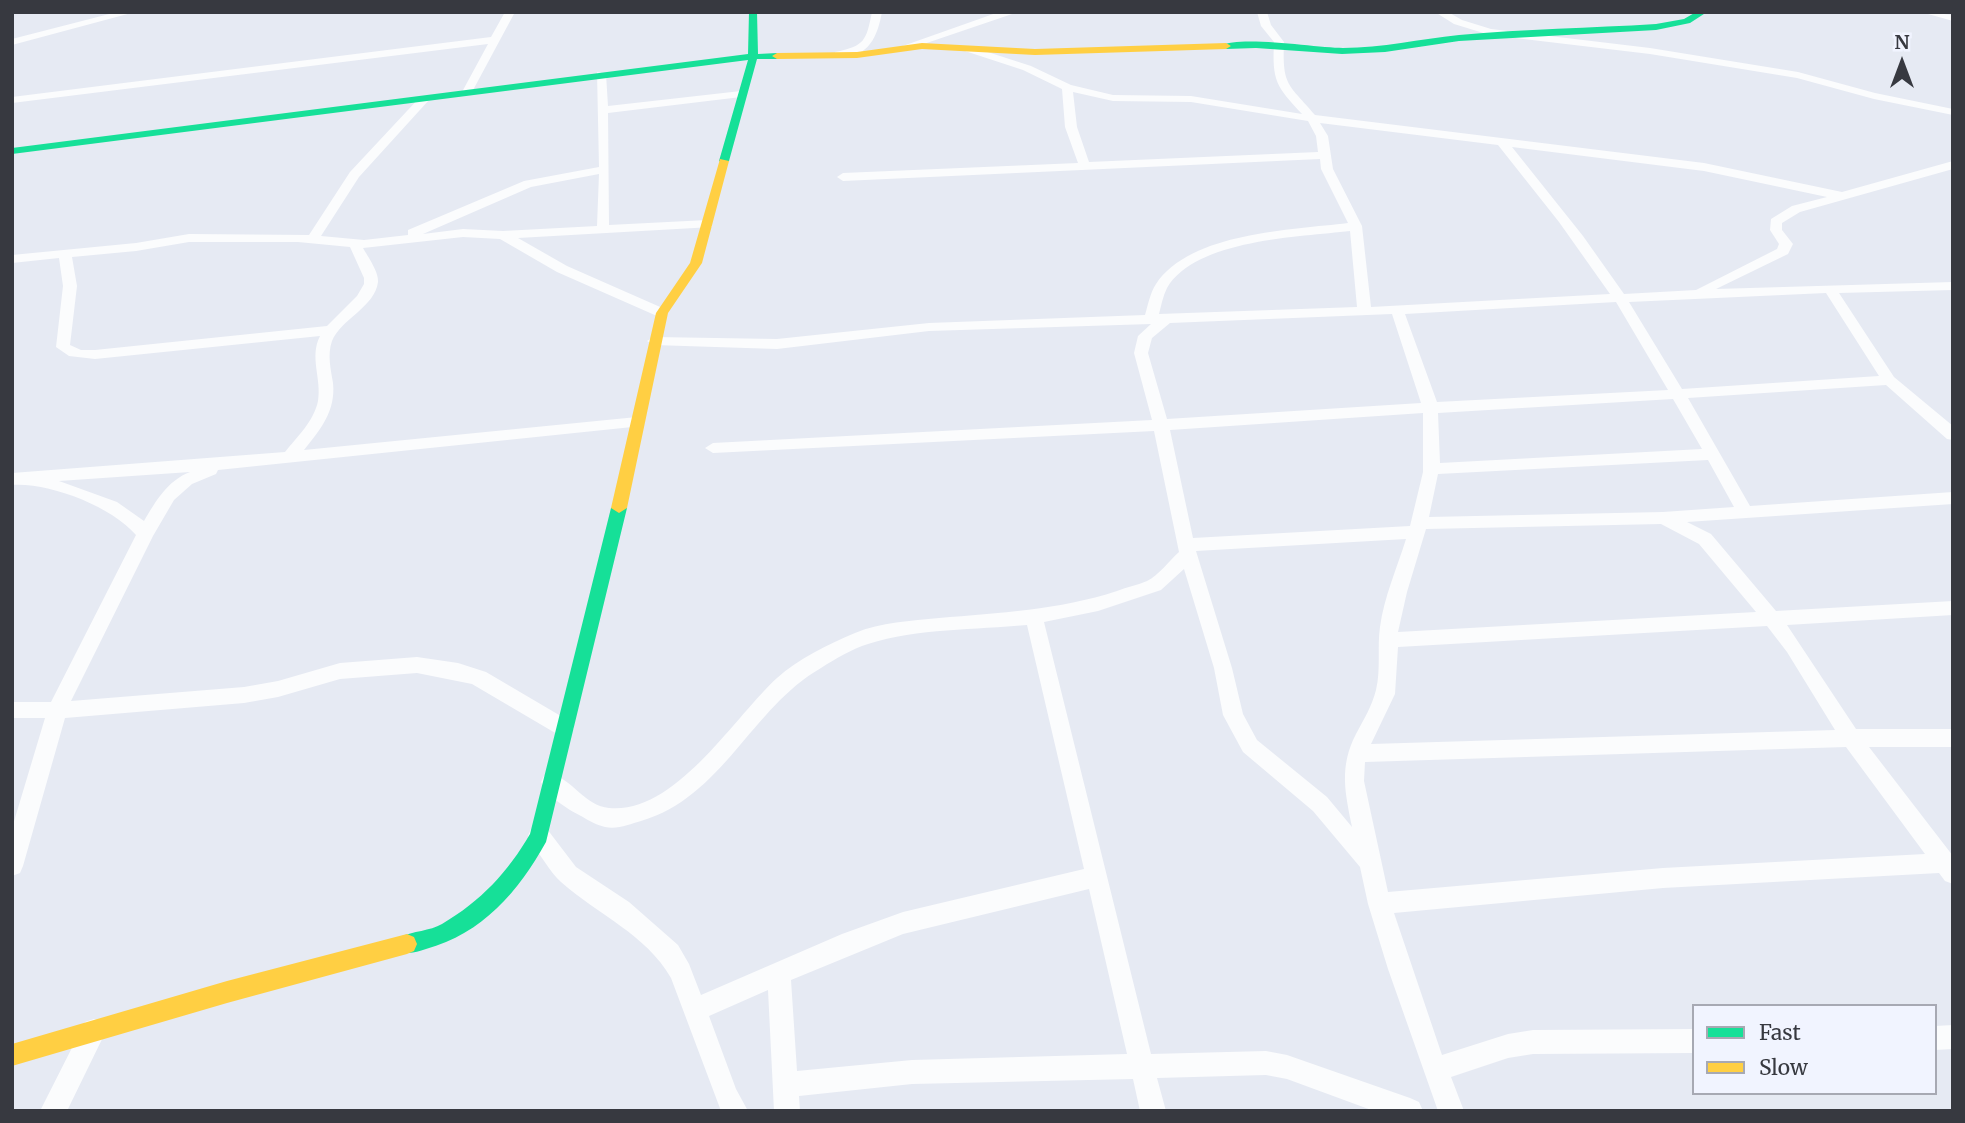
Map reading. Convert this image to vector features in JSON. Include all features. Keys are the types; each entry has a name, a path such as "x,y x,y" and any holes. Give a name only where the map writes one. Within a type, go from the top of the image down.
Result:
{"street":[{"path":"12,42 130,12"},
{"path":"467,92 510,12"},
{"path":"12,1055 445,934 497,896 519,872 539,836 624,488 662,313 696,263 753,57 753,12"},
{"path":"839,54 868,46 877,12"},
{"path":"905,47 987,18 1013,12"},
{"path":"1262,12 1266,26 1275,35 1280,46 1278,61 1282,86 1310,116 1322,136 1323,155 1330,178 1356,226 1364,311"},
{"path":"1440,12 1474,27 1798,75 1874,96 1953,112"},
{"path":"12,151 601,74 753,57 869,54 922,46 1035,52 1280,46 1342,51 1385,49 1459,37 1656,27 1687,22 1703,12"},
{"path":"1931,12 1953,18"},
{"path":"12,100 494,40"},
{"path":"969,49 1027,68 1067,87 1113,98 1191,99 1280,114 1704,166 1842,196"},
{"path":"601,74 605,169 603,228"},
{"path":"1067,87 1068,121 1072,139 1085,166"},
{"path":"603,110 741,94"},
{"path":"313,239 354,175 425,98"},
{"path":"1502,142 1562,215 1620,299 1680,396 1745,512"},
{"path":"843,177 1323,155"},
{"path":"1694,294 1783,251 1786,244 1775,226 1784,215 1796,209 1953,165"},
{"path":"393,241 528,184 605,169"},
{"path":"12,258 136,247 189,238 313,239 355,244 463,233 503,234 707,224"},
{"path":"1356,226 1242,243 1196,258 1163,284 1158,319 1145,336 1141,353 1161,426 1187,549 1239,730 1264,760 1320,804 1368,862"},
{"path":"503,234 562,269 662,313"},
{"path":"289,458 324,407 324,343 371,284 371,278 355,244"},
{"path":"65,254 70,286 63,347 69,352 80,355 332,330"},
{"path":"654,341 777,344 929,327 1398,310 1829,288 1953,286"},
{"path":"1829,288 1889,380 1953,435"},
{"path":"1398,310 1430,409 1432,469 1419,528 1391,616 1387,640 1386,692 1379,715 1357,753 1354,783 1368,862 1379,904 1451,1111"},
{"path":"713,448 907,442 1680,396 1889,380"},
{"path":"19,479 289,458 637,422"},
{"path":"1432,469 1712,454"},
{"path":"12,866 57,710 145,534 167,496 187,480 223,464"},
{"path":"19,479 60,487 118,510 131,517 145,534"},
{"path":"551,782 578,804 606,818 622,817 656,807 679,793 710,767 784,683 813,663 850,644 881,632 1034,617 1098,604 1155,586 1187,549 1419,528 1663,518 1953,498"},
{"path":"1663,518 1705,539 1735,572 1820,685 1852,738 1949,869"},
{"path":"1387,640 1953,608"},
{"path":"1034,617 1153,1111"},
{"path":"12,710 57,710 261,694 340,671 417,665 458,671 479,678 564,727"},
{"path":"1357,753 1852,738 1953,738"},
{"path":"539,836 569,874 621,910 670,953 681,972 726,1096 735,1111"},
{"path":"1379,904 1664,878 1949,869"},
{"path":"695,1010 903,923 1097,877"},
{"path":"779,973 788,1111"},
{"path":"54,1111 94,1031"},
{"path":"1436,1069 1508,1046 1533,1042 1692,1041"},
{"path":"786,1085 912,1072 1266,1063 1287,1067 1410,1111"}],"traffic: fast":[{"path":"724,161 753,57 753,12"},
{"path":"1226,46 1256,45 1342,51 1385,49 1459,38 1656,27 1687,21 1703,12"},
{"path":"12,151 746,57 777,56"},
{"path":"407,944 445,934 497,896 519,871 539,836 619,508"}],"traffic: slow":[{"path":"777,56 857,55 922,46 1035,52 1226,46"},
{"path":"619,508 662,313 696,263 724,161"},
{"path":"12,1055 227,992 407,944"}]}
